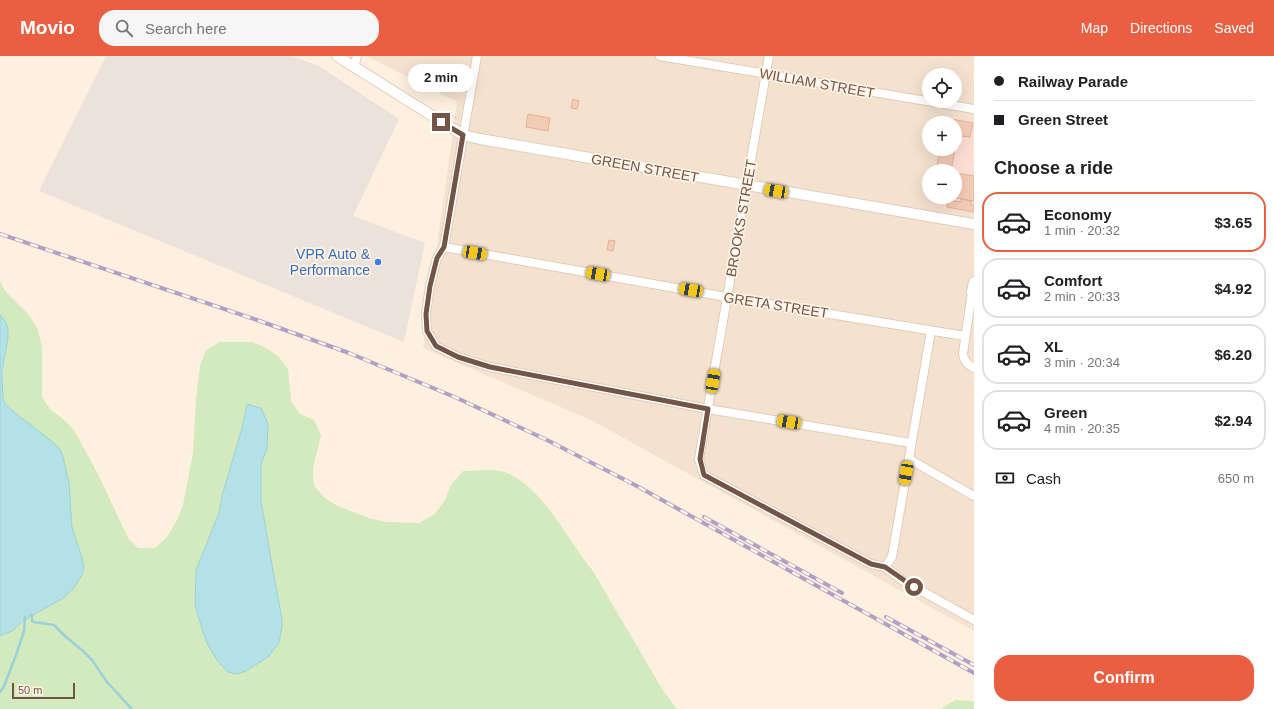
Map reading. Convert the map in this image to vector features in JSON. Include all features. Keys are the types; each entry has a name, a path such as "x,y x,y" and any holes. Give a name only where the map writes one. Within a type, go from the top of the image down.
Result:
{"street":[{"name":"GREEN STREET","path":"337,56 463,135 746,186 974,224"},
{"path":"354,67 357,56"},
{"path":"477,56 444,247 437,258 430,286 426,314 427,331 436,346 458,357 490,367 708,409 911,443"},
{"name":"WILLIAM STREET","path":"660,56 974,109"},
{"name":"BROOKS STREET","path":"768,56 700,459 704,475 871,564 885,567"},
{"name":"GRETA STREET","path":"444,247 727,297 965,336"},
{"path":"971,367 964,360 963,354 974,289"},
{"path":"931,331 892,557 885,567 902,580 974,620"},
{"path":"909,459 974,496"}],"shaded area":[{"path":"106,56 292,56 319,66 399,119 353,216 425,243 404,342 39,191"},
{"path":"367,56 974,56 974,631 591,420 423,348 457,102"},
{"path":"962,119 974,121 973,212 930,205 962,204 962,164 937,164 939,156 962,156"}],"green space":[{"path":"0,281 6,292 29,315 38,330 42,347 42,397 51,410 74,430 99,476 128,538 138,548 155,548 167,537 177,520 183,505 193,453 196,400 200,366 206,350 220,342 252,342 266,348 279,357 288,369 291,401 300,414 314,420 321,435 313,468 314,486 326,499 338,506 369,518 386,522 419,523 435,514 445,500 451,485 463,471 496,470 514,476 528,486 552,514 593,571 662,689 677,709 0,709 0,636 12,631 24,620 62,599 68,594 74,588 82,558 72,527 69,483 54,443 14,412 3,398 2,388 7,348 7,329 0,315","holes":["245,412 268,424 267,449 261,464 261,501 282,619 282,627 279,643 274,650 268,657 246,671 217,660 202,629 195,605 196,570 219,513"]},
{"path":"955,700 974,701 974,709 941,709"}],"water":[{"path":"0,315 8,328 2,373 3,399 7,406 60,449 69,483 72,527 84,567 82,575 74,588 62,599 24,620 12,631 0,636"},
{"path":"247,404 261,408 268,424 267,449 261,464 261,501 282,619 282,627 279,643 268,657 246,671 237,674 228,672 217,660 208,645 195,605 196,570 219,513 222,496 242,428"}],"building":[{"path":"431,70 439,73 435,83 428,80"},
{"path":"573,99 579,101 577,109 571,108"},
{"path":"528,114 550,118 548,131 526,127"},
{"path":"962,121 973,123 970,137 962,136"},
{"path":"939,156 954,156 952,164 937,164"},
{"path":"962,174 974,176 974,201 962,199"},
{"path":"962,199 971,201 971,204 974,205 973,212 947,207 947,204 962,204"},
{"path":"609,240 615,241 613,251 607,250"}],"waterway":[{"path":"30,615 32,615 32,621 34,622 54,625 83,651 92,660 107,682 132,709"},
{"path":"0,692 4,686 16,655 24,631 25,617"}],"railway":[{"path":"0,234 257,320 349,353 457,398 549,441 635,485 974,673"},
{"path":"704,517 842,593"},
{"path":"886,617 974,665"}],"place":[{"name":"VPR Auto & Performance","path":"378,262"}],"route":[{"path":"441,122 463,135 444,247 437,258 430,286 426,314 427,331 436,346 458,357 490,367 708,409 700,459 704,475 871,564 885,567 914,587"}]}
